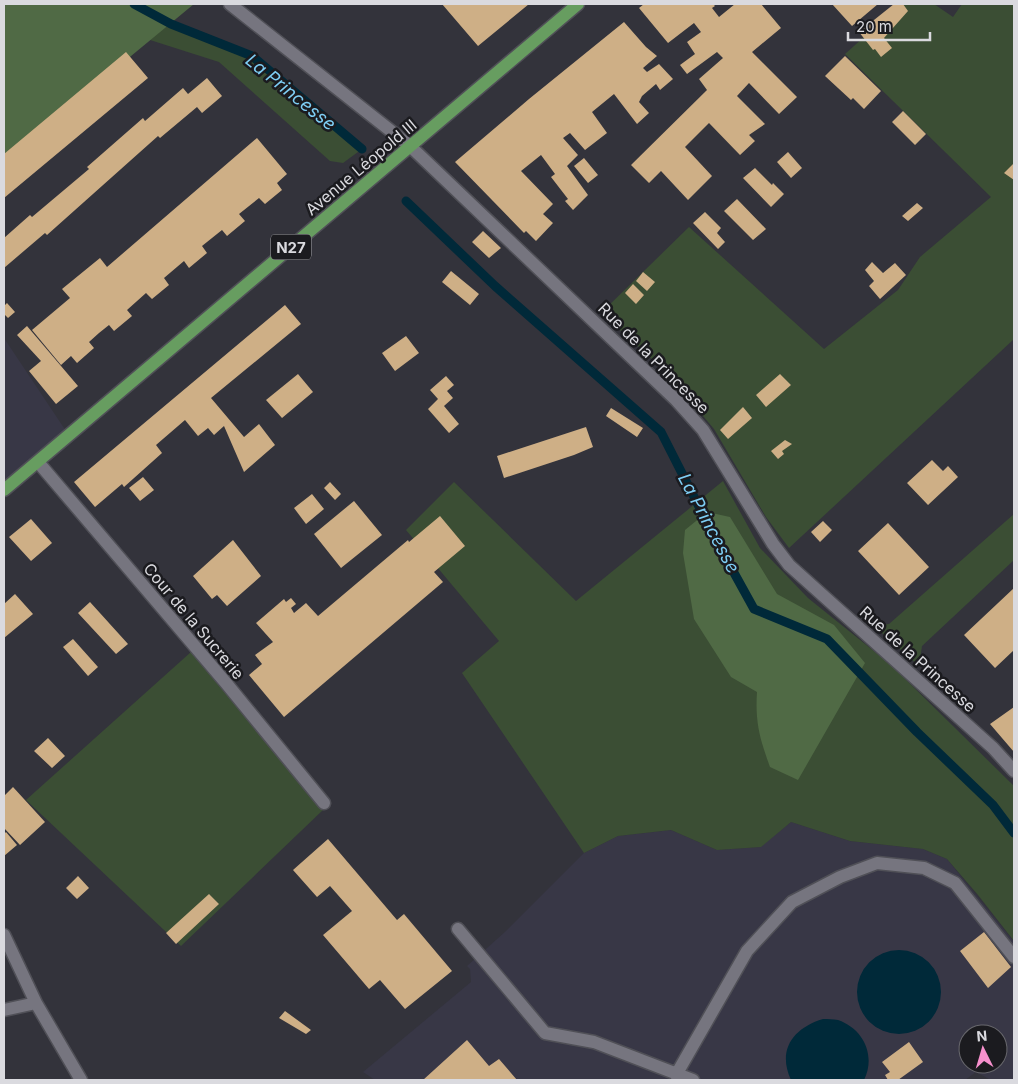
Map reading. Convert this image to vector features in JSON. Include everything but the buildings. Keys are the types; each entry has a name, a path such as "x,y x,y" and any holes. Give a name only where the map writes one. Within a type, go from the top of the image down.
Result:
{"main road":[{"name":"Avenue Léopold III","path":"4,490 578,4"}],"street":[{"name":"Rue de la Princesse","path":"230,4 410,146 494,224 692,416 703,430 772,544 795,571 993,748 1014,771"},
{"name":"Cour de la Sucrerie","path":"38,462 226,683 324,803"},
{"path":"676,1075 747,951 792,902 840,877 877,863 924,868 955,883 1014,957"},
{"path":"458,930 545,1033 594,1042 692,1080"},
{"path":"4,936 36,1003 81,1080"},
{"path":"4,1010 36,1003"}],"shaded area":[{"path":"4,338 70,437 4,494"},
{"path":"791,822 850,841 923,849 947,859 1014,942 1014,1080 991,1080 980,1074 1008,1074 1008,1024 958,1024 958,1074 973,1074 965,1080 375,1080 363,1072 471,982 470,969 467,966 506,931 584,853 618,836 671,830 717,850 760,847"},
{"path":"899,950 915,953 934,969 938,976 941,992 938,1008 922,1027 915,1031 899,1034 883,1031 864,1015 860,1008 857,992 860,976 876,957 883,953"},
{"path":"823,1019 838,1020 847,1024 861,1037 868,1053 869,1062 864,1080 791,1080 786,1059 790,1042 803,1028"}],"green space":[{"path":"4,4 134,4 171,24 252,56 362,149 343,163 330,161 219,62 125,32"},
{"path":"4,4 194,4 4,161"},
{"path":"901,4 934,4 953,17 962,4 1014,4 1014,339 789,548 766,517 714,429 665,371 601,313 689,227 824,349 898,290 920,257 991,197 845,54"},
{"path":"723,481 760,548 808,598 890,664 1014,786 1014,941 947,859 923,849 850,841 791,822 761,847 717,850 671,830 618,836 584,853 462,673 499,641 406,530 454,482 576,601"},
{"path":"707,512 730,517 777,594 834,625 865,663 798,780 770,767 759,731 757,692 731,677 694,619 683,553 685,530"},
{"path":"1014,514 1014,560 922,646 919,666 874,626 889,624"},
{"path":"191,652 324,809 181,946 26,800"}],"waterway":[{"name":"La Princesse","path":"134,4 171,24 252,56 362,149"},
{"name":"La Princesse","path":"406,201 495,286 661,432 717,542 754,609 827,639 917,732 993,805 1014,833"}]}
